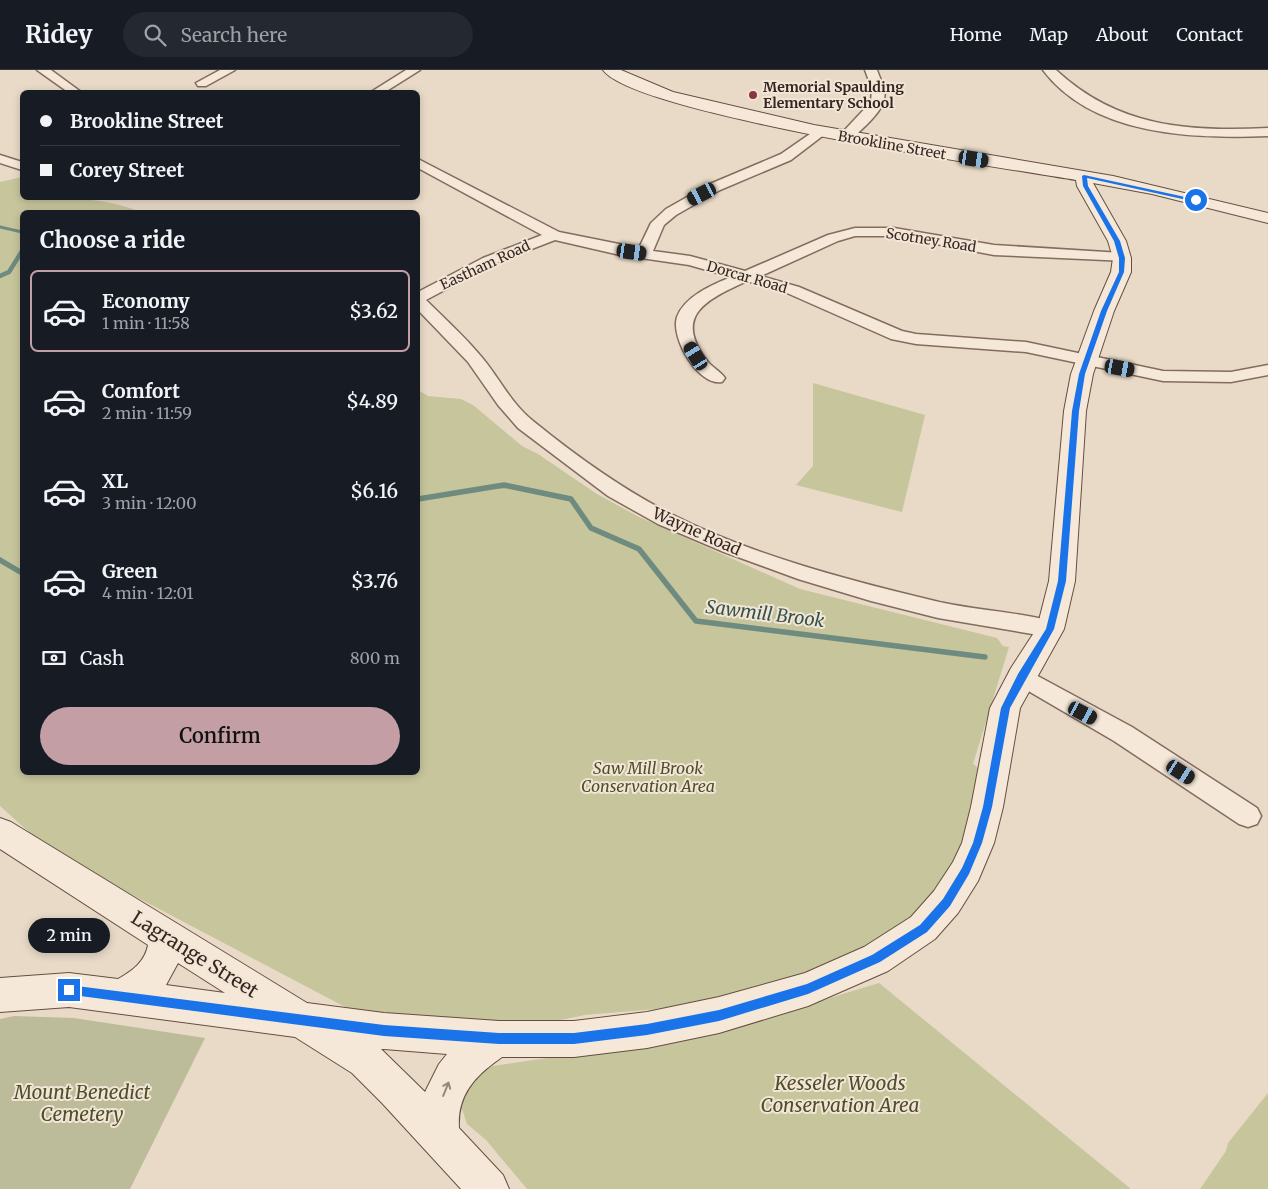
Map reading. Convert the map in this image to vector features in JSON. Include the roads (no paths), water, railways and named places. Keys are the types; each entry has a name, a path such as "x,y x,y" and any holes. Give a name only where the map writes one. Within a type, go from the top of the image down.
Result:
{"street":[{"path":"43,70 72,90"},
{"path":"202,83 229,70"},
{"path":"381,90 414,70"},
{"name":"Brookline Street","path":"610,70 633,82 682,99 820,132 1084,176 1268,218"},
{"path":"846,137 872,110 878,99 878,89 871,70"},
{"path":"1049,70 1063,86 1085,101 1122,118 1152,125 1196,131 1268,132"},
{"path":"644,254 658,223 672,212 715,187 786,157 820,132"},
{"path":"0,159 20,165"},
{"name":"Dorcar Road","path":"420,164 554,235 620,250 690,261 750,276 793,290 897,335 916,339 1026,347 1086,358 1120,368 1163,376 1231,377 1268,370"},
{"path":"0,995 69,990 384,1031 499,1039 574,1039 647,1030 719,1015 808,989 876,959 924,928 946,902 966,871 978,843 987,807 1005,708 1021,676 1050,629 1062,581 1075,411 1086,358 1104,311 1118,283 1122,258 1117,241 1086,186 1084,176"},
{"name":"Scotney Road","path":"716,378 702,366 690,347 684,329 691,307 714,290 750,276 833,238 862,232 894,232 994,250 1122,258"},
{"name":"Eastham Road","path":"420,298 488,261 554,235"},
{"name":"Wayne Road","path":"420,301 474,358 504,401 525,424 616,491 665,520 731,547 806,574 871,593 938,610 1050,629"},
{"path":"1021,676 1123,734 1248,816"},
{"name":"Lagrange Street","path":"0,832 375,1068 489,1189"},
{"path":"120,996 135,990 157,969 165,953 164,935"},
{"path":"440,1136 439,1114 448,1082 454,1072 471,1056 499,1039"}],"waterway":[{"name":"Sawmill Brook","path":"0,227 20,232"},
{"name":"Sawmill Brook","path":"0,276 9,272 20,254"},
{"name":"Sawmill Brook","path":"420,499 504,485 509,486"},
{"name":"Sawmill Brook","path":"498,486 509,486"},
{"name":"Sawmill Brook","path":"509,486 571,499 591,528 639,549 696,621 985,657"},
{"name":"Sawmill Brook","path":"0,560 20,572"}],"place":[{"name":"Memorial Spaulding Elementary School","path":"753,95"}],"park label":[{"name":"Saw Mill Brook Conservation Area","path":"648,777"},
{"name":"Kesseler Woods Conservation Area","path":"840,1094"},
{"name":"Mount Benedict Cemetery","path":"82,1103"}]}
